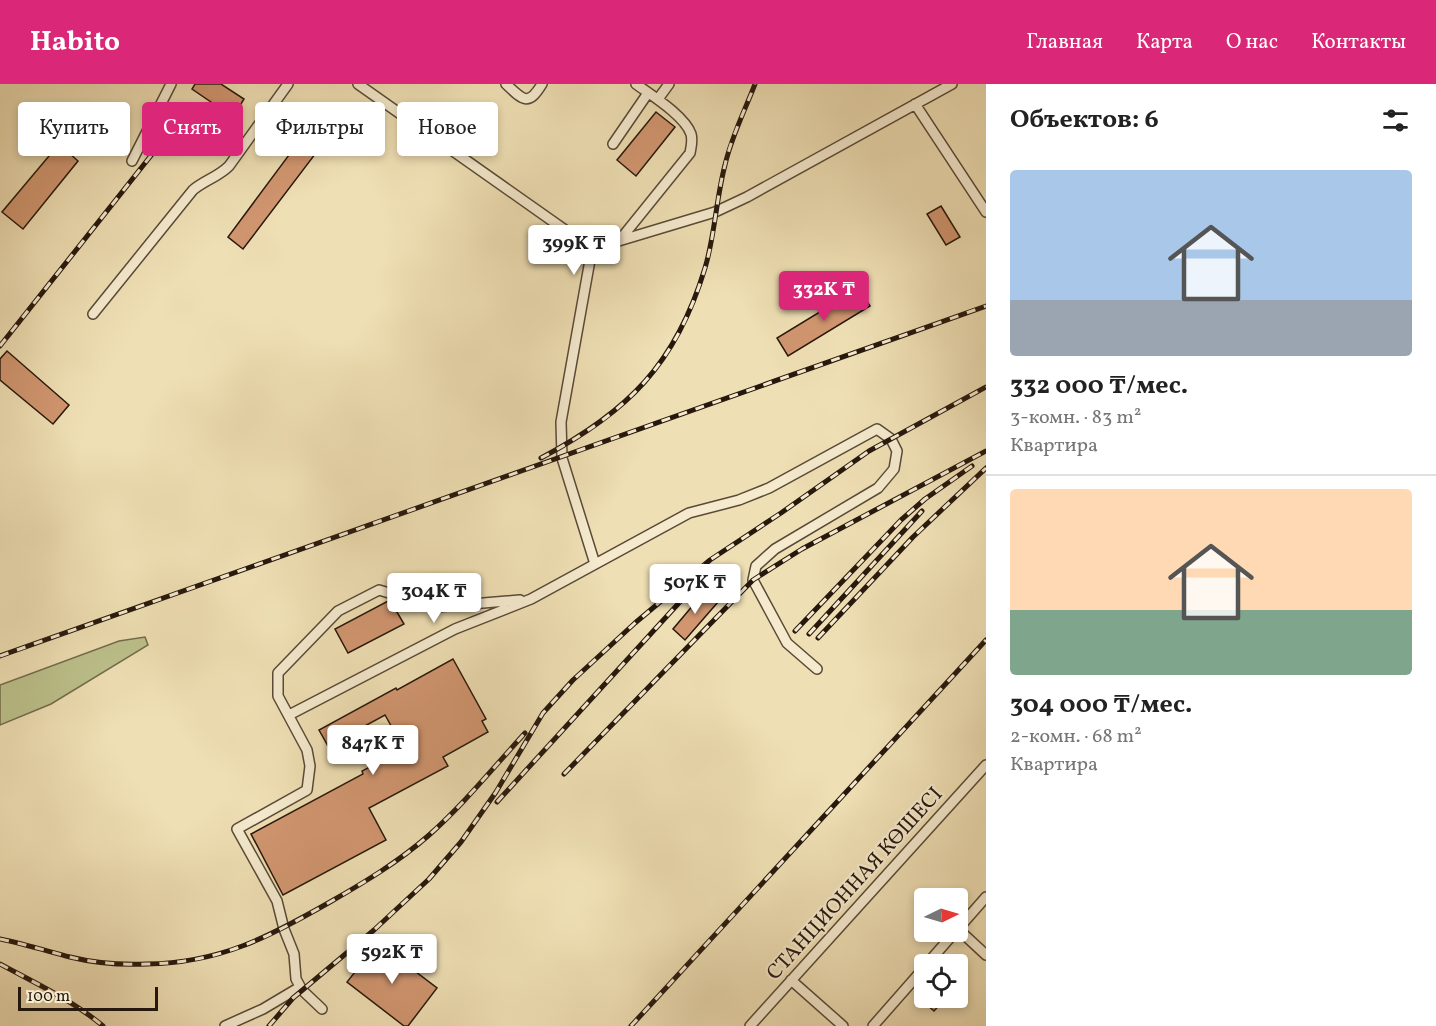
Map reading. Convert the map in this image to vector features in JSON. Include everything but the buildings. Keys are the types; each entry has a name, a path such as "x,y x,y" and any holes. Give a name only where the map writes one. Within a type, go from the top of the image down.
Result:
{"street":[{"path":"132,161 171,84"},
{"path":"93,314 193,190 203,181 221,175 229,166 288,84"},
{"path":"358,84 592,249"},
{"path":"506,84 521,99 528,100 535,96 542,84"},
{"path":"619,241 690,153 692,144 691,133 683,122 658,99 636,84"},
{"path":"658,99 669,84"},
{"path":"592,249 715,212 747,197 952,84"},
{"path":"613,144 648,93"},
{"path":"915,104 986,213"},
{"path":"592,249 561,422 561,439 562,458 595,564"},
{"path":"289,715 454,629 531,599 689,513 739,500 769,488 877,429 891,439 897,451 894,469 878,488 775,549 756,566 753,580 787,643 817,669"},
{"path":"322,1009 300,987 296,978 294,954 284,929 277,901 237,829 307,790 310,765 307,750 278,696 278,674 338,611 379,590 436,607 531,599"},
{"name":"СТАНЦИОННАЯ КӨШЕСІ","path":"750,1026 986,765"},
{"path":"968,917 986,897"},
{"path":"968,940 986,956"},
{"path":"936,954 946,942"},
{"path":"873,1026 914,979"},
{"path":"791,980 843,1026"},
{"path":"225,1026 263,1009 300,987"}],"green space":[{"path":"145,637 148,645 51,704 0,725 0,685 119,641"}],"railway":[{"path":"541,458 572,441 623,403 645,382 679,332 705,268 728,155 734,134 755,84"},
{"path":"0,346 151,156"},
{"path":"0,656 986,306"},
{"path":"269,1026 293,998 374,930 429,879 461,842 496,792 543,713 573,680 635,623 710,560 869,451 986,387"},
{"path":"564,774 753,580 802,549 986,451"},
{"path":"795,631 901,520 925,499 972,466"},
{"path":"818,638 913,537 986,468"},
{"path":"809,634 922,511"},
{"path":"497,802 710,569"},
{"path":"631,1026 986,640"},
{"path":"0,939 79,959 128,964 198,959 243,946 308,915 405,854 453,812 525,733"},
{"path":"0,964 66,1000 103,1026"}]}
